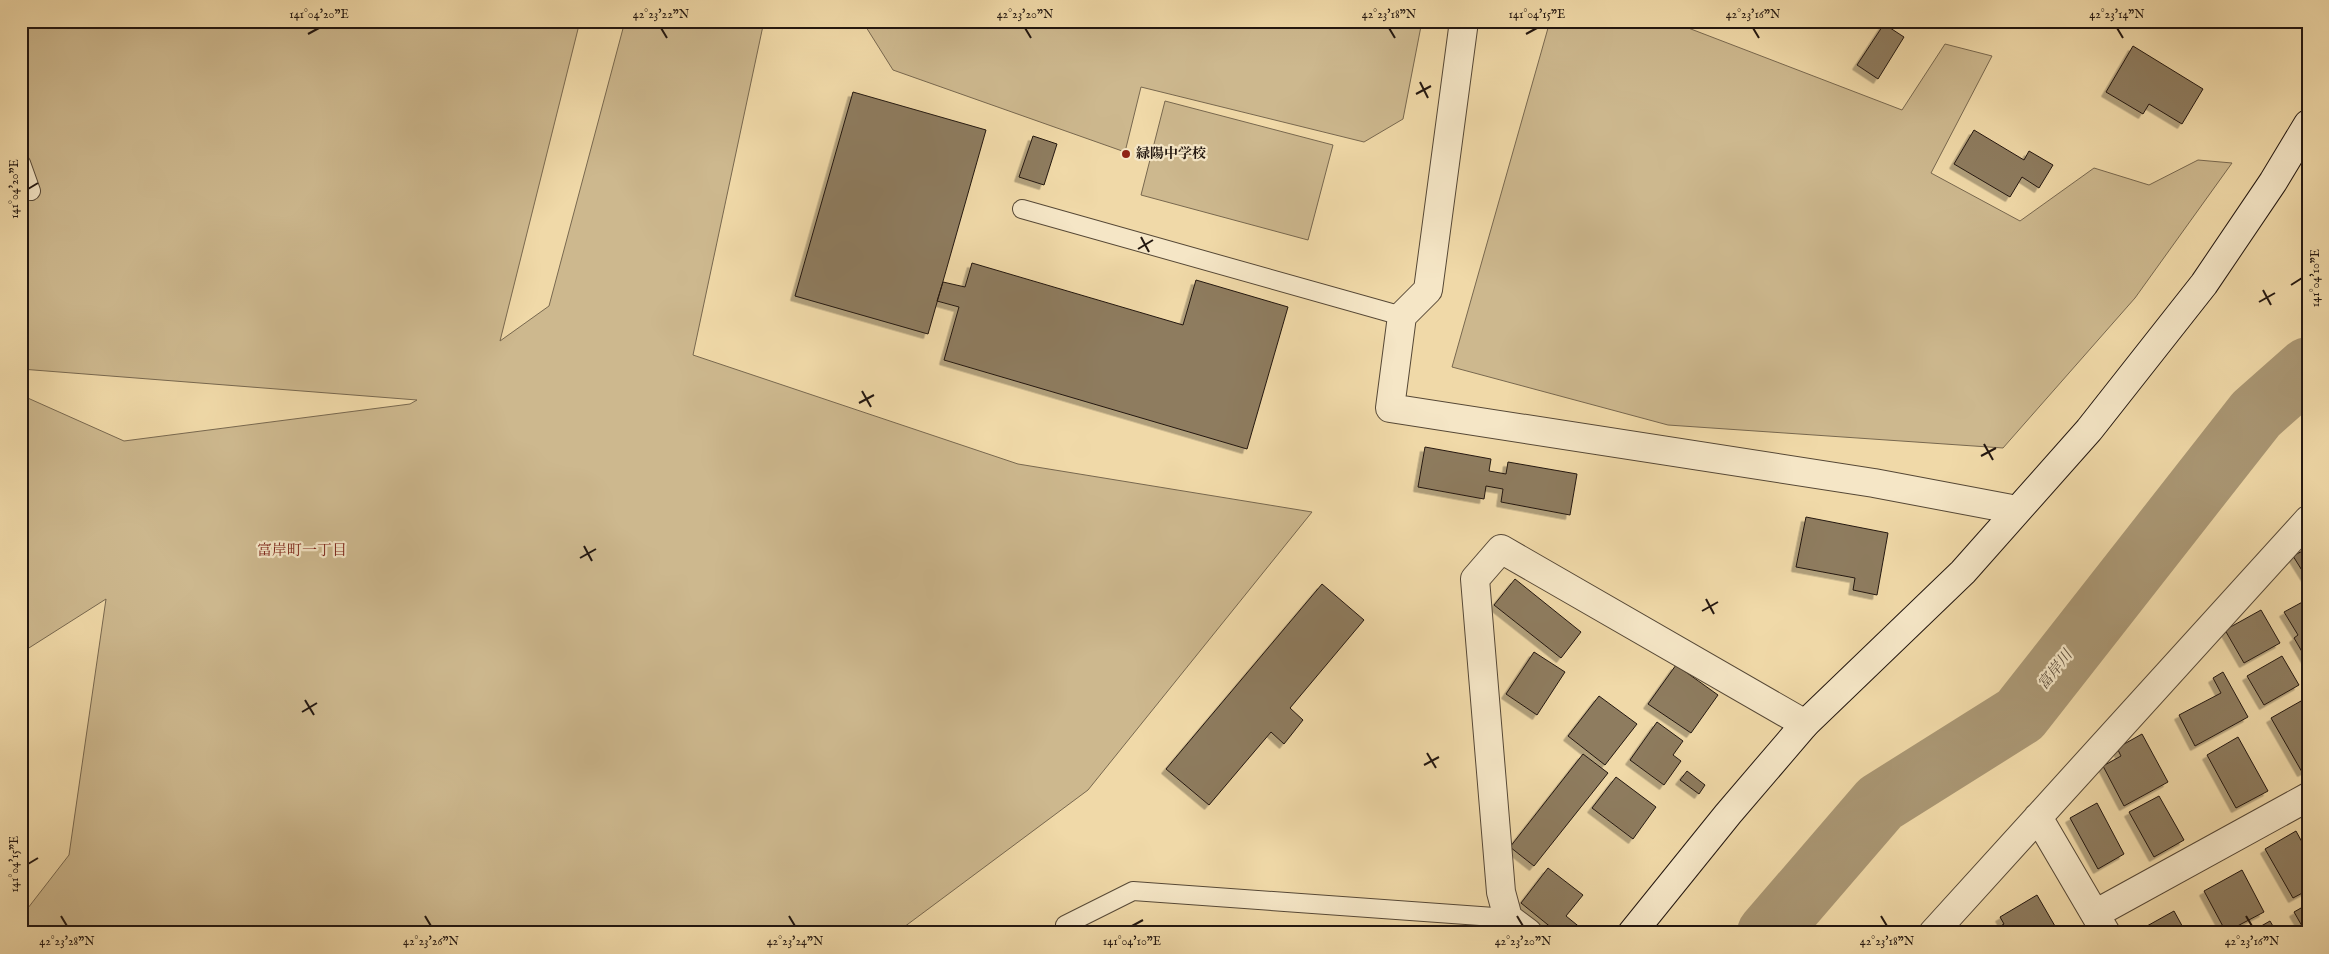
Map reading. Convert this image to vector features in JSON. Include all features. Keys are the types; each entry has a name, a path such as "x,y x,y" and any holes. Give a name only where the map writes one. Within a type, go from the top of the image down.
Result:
{"street":[{"path":"1464,21 1428,290 1402,316 1390,408 1874,483 2017,510"},
{"path":"1632,933 1728,814 1805,724 1963,572 2089,430 2204,284 2273,182 2308,124"},
{"path":"1933,933 2308,520"},
{"path":"1518,925 1501,892 1475,579 1502,549 1805,724"},
{"path":"2038,816 2100,923 2308,797"}],"lane":[{"path":"21,163 31,191"},
{"path":"1022,209 1402,316"},
{"path":"1069,933 1065,925 1133,891 1518,925"}],"shaded area":[{"path":"21,21 580,21 500,341 549,306 625,21 764,21 693,355 1018,464 1312,512 1088,790 896,933 21,933 21,917 69,855 106,599 21,653 21,395 124,441 410,404 417,400 21,369"},
{"path":"868,21 1422,21 1403,119 1364,142 1141,87 1125,152 893,70 866,27"},
{"path":"1550,21 1670,21 1902,110 1945,44 1992,56 1931,173 2020,221 2094,168 2149,185 2198,160 2232,163 2135,298 2003,448 1668,425 1452,367"},
{"path":"1165,101 1333,145 1308,240 1141,195"}],"building":[{"path":"1884,24 1904,37 1878,79 1857,65"},
{"path":"2133,46 2203,89 2182,124 2149,104 2143,114 2106,92"},
{"path":"853,92 986,130 928,334 795,296"},
{"path":"1974,130 2024,160 2029,151 2053,165 2039,188 2022,177 2010,197 1954,164"},
{"path":"1033,136 1057,144 1044,185 1019,177"},
{"path":"972,263 1183,325 1196,280 1288,307 1247,449 944,360 959,307 937,301 943,282 965,287"},
{"path":"1425,447 1491,459 1489,471 1506,474 1508,462 1577,474 1570,515 1501,502 1503,489 1486,486 1484,499 1418,487"},
{"path":"1806,517 1888,533 1877,595 1853,590 1855,578 1796,567"},
{"path":"2308,548 2308,580 2293,556"},
{"path":"1515,579 1581,632 1561,658 1494,605"},
{"path":"1322,584 1364,620 1290,708 1303,720 1284,744 1271,732 1209,805 1166,769"},
{"path":"2308,599 2308,662 2294,638 2298,635 2284,612"},
{"path":"2261,610 2280,643 2244,663 2225,630"},
{"path":"1534,652 1565,672 1537,715 1506,694"},
{"path":"2282,656 2299,685 2264,705 2247,676"},
{"path":"1676,665 1718,695 1691,733 1648,704"},
{"path":"2223,672 2248,717 2195,746 2179,715 2221,693 2213,678"},
{"path":"1599,696 1637,724 1605,765 1568,736"},
{"path":"2301,701 2308,712 2308,769 2302,772 2271,718"},
{"path":"1657,722 1683,741 1673,755 1681,761 1664,785 1630,760"},
{"path":"2142,734 2168,782 2124,806 2103,766 2121,756 2117,748"},
{"path":"2238,737 2268,791 2236,808 2207,755"},
{"path":"1583,754 1608,773 1534,866 1510,847"},
{"path":"1687,771 1705,785 1699,794 1680,780"},
{"path":"1616,777 1656,807 1633,839 1592,808"},
{"path":"2159,796 2184,840 2154,857 2129,812"},
{"path":"2097,803 2124,854 2098,869 2070,818"},
{"path":"2296,831 2308,853 2308,890 2293,898 2265,849"},
{"path":"1548,868 1583,895 1566,916 1582,929 1579,933 1558,933 1521,903"},
{"path":"2242,870 2264,912 2226,932 2204,891"},
{"path":"2037,895 2059,933 1989,933 2004,924 2000,917"},
{"path":"2308,904 2308,933 2306,933 2294,912"},
{"path":"2174,911 2186,933 2140,933 2138,931"},
{"path":"2270,921 2277,933 2249,933"}],"waterway":[{"name":"富岸川","path":"1768,933 1880,803 2020,715 2256,414 2308,368"}],"place":[{"name":"緑陽中学校","path":"1126,154"}],"district":[{"name":"富岸町一丁目","path":"302,550"}]}
